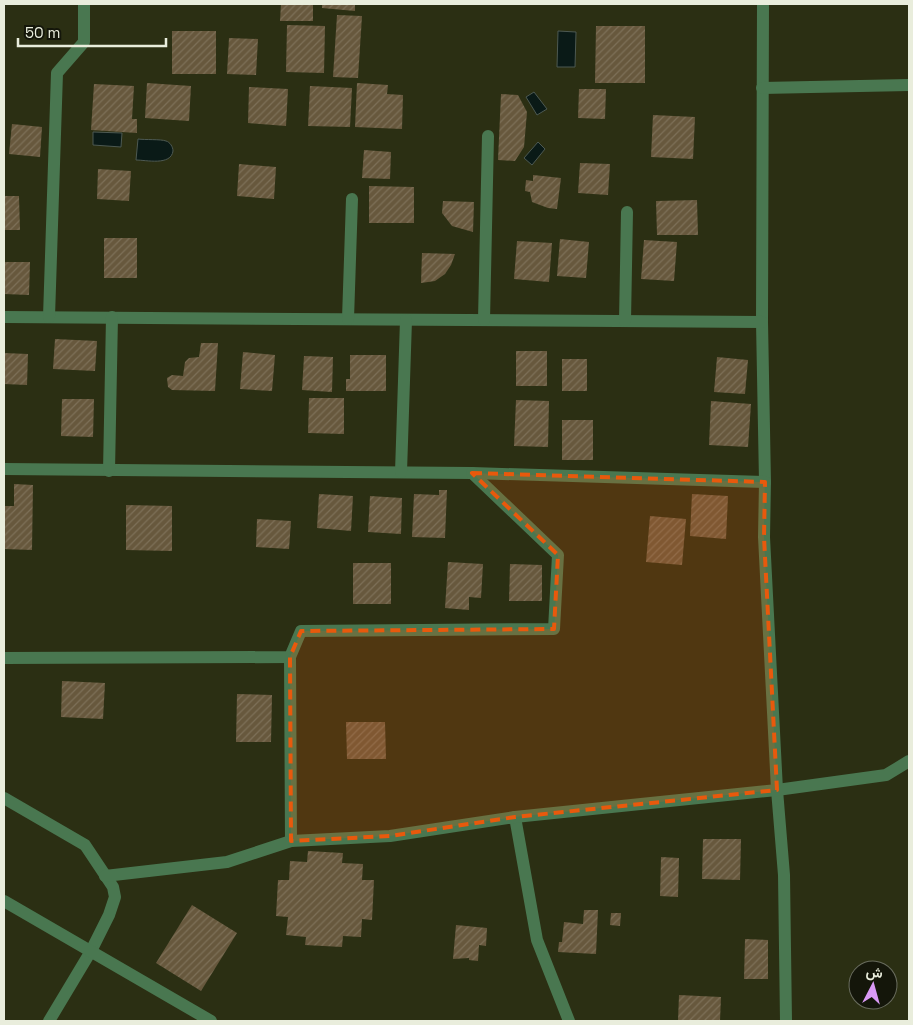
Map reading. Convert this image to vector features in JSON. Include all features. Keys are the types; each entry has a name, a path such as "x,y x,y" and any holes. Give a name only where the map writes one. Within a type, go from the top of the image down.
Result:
{"street":[{"path":"50,317 57,72 84,42 84,4"},
{"path":"763,4 762,322 765,482 764,537 777,790 784,874 786,1021"},
{"path":"762,88 909,85"},
{"path":"484,320 488,136"},
{"path":"348,319 352,199"},
{"path":"625,321 627,212"},
{"path":"4,317 762,322"},
{"path":"109,471 112,317"},
{"path":"401,472 406,320"},
{"path":"4,469 472,473 765,482"},
{"path":"291,841 290,657 301,631 554,629 558,555 472,473"},
{"path":"4,658 290,657"},
{"path":"106,876 227,862 291,841 390,836 515,817 777,790 886,775 909,761"},
{"path":"4,798 85,844 113,887 115,897 109,915 91,951 49,1021"},
{"path":"515,817 537,940 569,1021"},
{"path":"4,902 211,1021"}],"highlighted area":[{"path":"472,473 765,482 764,537 777,790 515,817 390,836 291,841 290,657 301,631 554,629 558,555"}],"shaded area":[{"path":"558,31 576,32 575,67 557,67"},
{"path":"534,92 547,109 537,115 526,97"},
{"path":"93,132 122,133 121,147 93,145"},
{"path":"138,139 167,142 173,151 171,156 168,159 158,161 136,160"},
{"path":"538,142 545,149 532,165 524,158"}],"building":[{"path":"281,4 313,4 313,21 280,21"},
{"path":"322,4 355,4 355,11 322,8"},
{"path":"337,15 362,16 358,78 333,77"},
{"path":"287,25 325,26 324,73 286,72"},
{"path":"596,26 645,26 645,83 595,83"},
{"path":"172,31 216,31 216,74 172,74"},
{"path":"229,38 258,39 256,75 227,74"},
{"path":"147,83 191,86 189,121 145,118"},
{"path":"357,83 388,85 387,94 403,95 402,129 355,127"},
{"path":"94,84 134,86 132,119 137,119 137,133 91,130"},
{"path":"310,86 352,88 350,127 308,126"},
{"path":"249,87 288,89 286,126 248,123"},
{"path":"579,89 606,89 605,119 578,118"},
{"path":"501,94 518,95 527,112 524,147 515,161 498,160"},
{"path":"653,115 695,117 693,159 651,157"},
{"path":"12,124 42,127 40,157 9,154"},
{"path":"364,150 391,152 390,179 362,178"},
{"path":"580,163 610,164 608,195 578,193"},
{"path":"239,164 276,167 274,199 237,196"},
{"path":"98,169 131,171 129,201 97,199"},
{"path":"533,175 561,178 557,209 532,202 530,192 525,191 526,180 533,181"},
{"path":"369,186 414,187 414,223 369,223"},
{"path":"4,196 19,196 20,230 4,230"},
{"path":"697,200 698,235 657,235 656,201"},
{"path":"443,201 474,202 473,232 452,226 442,213"},
{"path":"104,238 137,238 137,278 104,278"},
{"path":"560,239 589,242 586,278 557,276"},
{"path":"644,240 677,242 674,281 641,279"},
{"path":"517,241 552,243 549,282 514,279"},
{"path":"422,253 455,254 445,274 435,281 421,283"},
{"path":"4,262 30,262 29,295 4,294"},
{"path":"55,339 97,341 95,371 53,369"},
{"path":"201,343 218,343 215,391 172,390 168,387 167,378 172,375 183,376 185,362 189,358 199,357"},
{"path":"516,351 547,351 547,386 516,386"},
{"path":"243,352 275,355 272,391 240,389"},
{"path":"4,353 28,354 27,385 4,384"},
{"path":"350,355 386,355 386,391 346,391 346,379 350,379"},
{"path":"304,356 333,357 332,392 302,390"},
{"path":"717,357 748,360 745,394 714,392"},
{"path":"562,359 587,359 587,391 562,391"},
{"path":"309,398 344,398 344,434 308,433"},
{"path":"62,399 94,399 93,437 61,436"},
{"path":"516,400 549,401 548,447 514,446"},
{"path":"711,401 751,404 748,447 709,445"},
{"path":"562,420 593,420 593,460 562,460"},
{"path":"14,484 33,485 32,550 4,549 4,506 14,506"},
{"path":"439,490 447,490 445,538 412,537 414,494 439,495"},
{"path":"319,494 353,496 351,531 317,528"},
{"path":"692,494 728,496 726,539 690,536"},
{"path":"370,496 402,498 401,534 368,532"},
{"path":"126,505 172,506 172,551 126,550"},
{"path":"650,516 686,519 682,565 646,562"},
{"path":"257,519 291,521 289,549 256,547"},
{"path":"448,562 483,564 481,598 469,597 469,610 445,608"},
{"path":"353,563 391,563 391,604 353,604"},
{"path":"510,564 542,565 542,601 509,601"},
{"path":"62,681 105,683 103,719 61,717"},
{"path":"237,694 272,695 271,742 236,742"},
{"path":"346,722 385,722 386,759 347,759"},
{"path":"703,839 741,839 740,880 702,879"},
{"path":"308,851 343,853 342,863 363,864 362,880 374,880 372,920 362,919 361,937 343,936 342,947 305,945 306,937 286,935 288,917 276,916 278,880 289,880 290,861 307,862"},
{"path":"661,857 679,858 678,897 660,896"},
{"path":"192,905 237,933 201,991 156,963"},
{"path":"584,910 598,910 596,954 558,952 559,942 562,942 564,922 583,924"},
{"path":"611,913 621,913 620,926 610,925"},
{"path":"456,925 487,928 486,946 479,945 478,961 469,960 469,958 453,959"},
{"path":"745,939 768,940 768,979 744,979"},
{"path":"679,995 721,997 720,1021 678,1021"}]}
